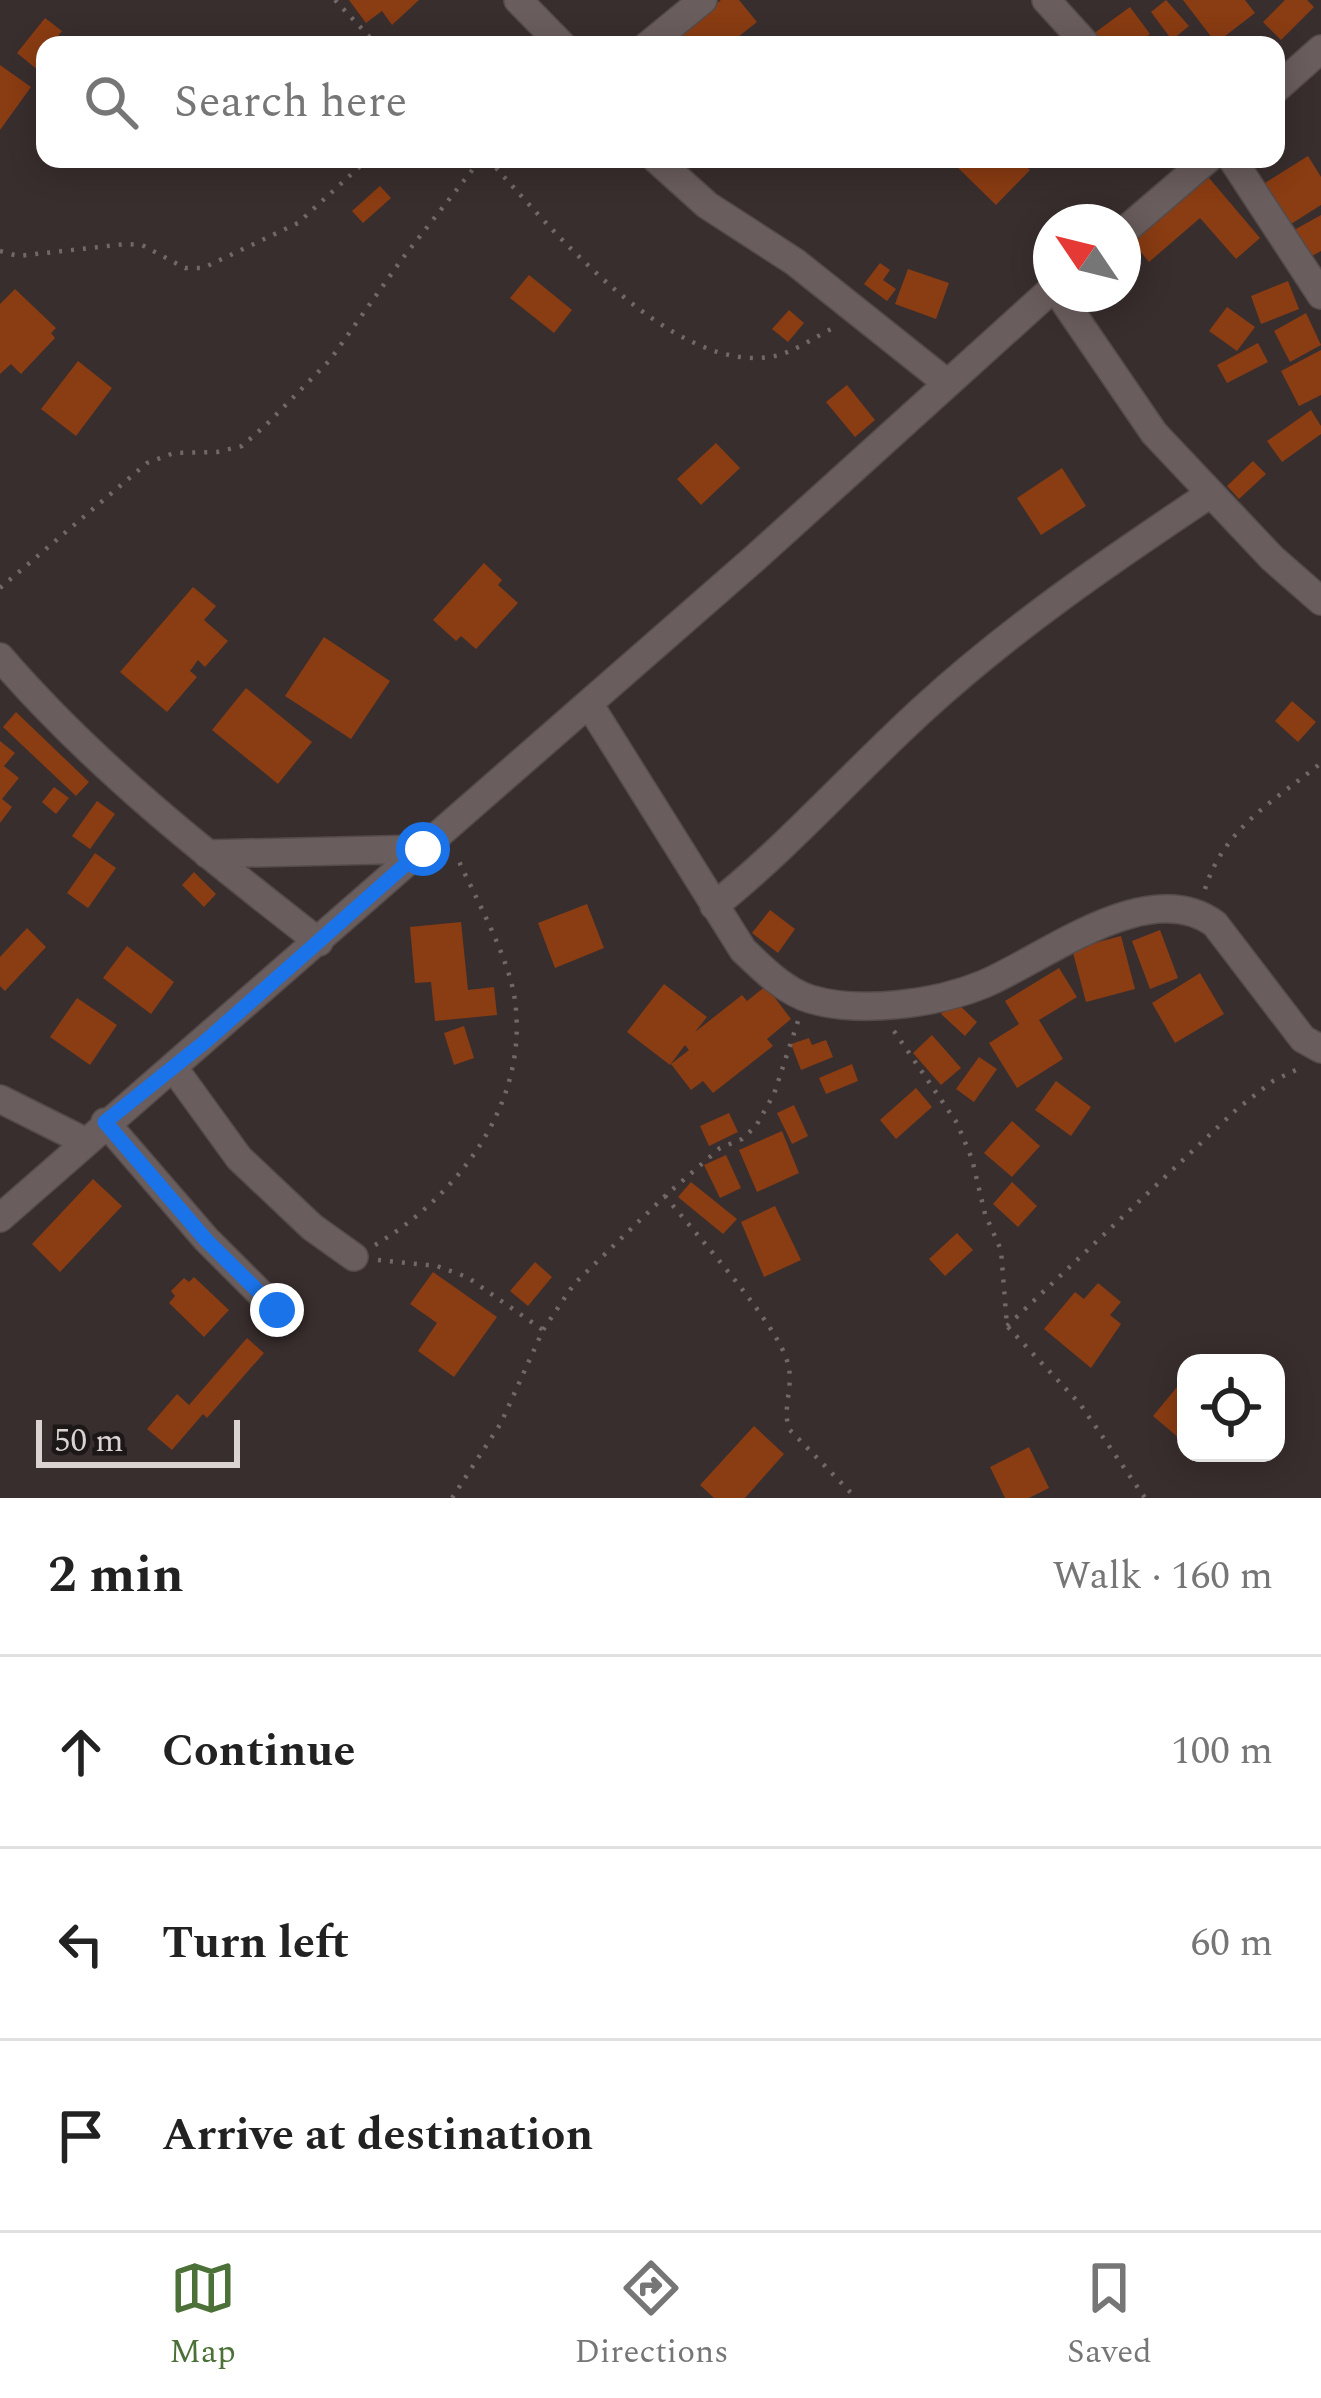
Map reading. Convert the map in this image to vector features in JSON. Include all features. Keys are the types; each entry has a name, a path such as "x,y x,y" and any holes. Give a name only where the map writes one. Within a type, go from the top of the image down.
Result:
{"street":[{"path":"518,0 553,36"},
{"path":"659,36 703,0"},
{"path":"1046,0 1079,36"},
{"path":"1285,81 1321,49"},
{"path":"666,168 707,205 795,262 946,382"},
{"path":"1141,217 1201,168"},
{"path":"1216,168 1321,295"},
{"path":"0,1218 589,704 1033,306"},
{"path":"1072,312 1154,433 1272,558 1321,601"},
{"path":"714,906 766,865 921,711 992,651 1210,494"},
{"path":"1,660 66,728 207,854 319,942"},
{"path":"589,704 742,950 773,978 806,998 881,1005 982,985 1099,926 1139,912 1179,907 1215,924 1303,1039 1312,1058"},
{"path":"207,854 434,840"},
{"path":"173,1067 239,1158 312,1227 354,1257"},
{"path":"0,1099 95,1132 277,1310"}],"path":[{"path":"334,0 368,36"},
{"path":"0,251 18,256 142,245 171,263 203,268 298,223 358,168"},
{"path":"0,588 147,464 174,453 242,446 330,360 403,259 478,168"},
{"path":"494,168 610,287 696,347 739,358 777,356 861,314"},
{"path":"1198,912 1212,866 1232,835 1321,763"},
{"path":"354,1257 400,1230 455,1182 486,1136 506,1091 514,1058 515,997 434,840"},
{"path":"452,1498 501,1424 543,1330 574,1284 720,1148 742,1139 756,1126 774,1094 806,998"},
{"path":"881,1005 901,1045 957,1123 972,1159 1001,1250 1007,1326 1081,1404 1144,1498"},
{"path":"1007,1326 1237,1109 1312,1058"},
{"path":"665,1196 767,1325 788,1361 784,1415 789,1429 856,1498"},
{"path":"354,1257 437,1266 467,1277 543,1330"}],"building":[{"path":"349,0 419,0 392,25 382,11 366,23"},
{"path":"721,0 739,0 757,22 739,36 679,33"},
{"path":"1166,0 1189,26 1169,36 1151,12"},
{"path":"1183,0 1245,0 1255,13 1225,36 1211,36"},
{"path":"1285,0 1307,0 1314,7 1285,36 1277,36 1263,22"},
{"path":"1130,7 1150,34 1094,36"},
{"path":"45,18 62,31 58,36 36,36 36,69 17,53"},
{"path":"0,65 31,87 0,130"},
{"path":"1308,156 1321,177 1321,205 1283,229 1257,188"},
{"path":"958,168 1030,170 996,205"},
{"path":"1204,172 1260,238 1236,259 1200,218 1149,262 1141,252 1141,227"},
{"path":"380,186 391,198 363,223 352,211"},
{"path":"1321,215 1321,251 1301,262 1287,234"},
{"path":"880,263 890,270 883,280 896,289 887,301 864,284"},
{"path":"908,269 949,283 936,319 895,304"},
{"path":"529,275 572,310 554,333 510,298"},
{"path":"1288,281 1299,309 1261,324 1251,296"},
{"path":"15,289 56,328 51,333 55,338 21,374 11,364 0,374 0,304"},
{"path":"1227,307 1255,327 1237,351 1209,331"},
{"path":"789,310 804,323 788,342 772,329"},
{"path":"1306,313 1321,345 1290,362 1274,331"},
{"path":"1258,343 1268,362 1227,383 1217,365"},
{"path":"1321,350 1321,395 1299,406 1281,371"},
{"path":"78,361 112,388 76,436 41,409"},
{"path":"847,385 875,420 855,437 826,402"},
{"path":"1311,410 1321,434 1282,462 1267,441"},
{"path":"716,443 740,468 701,505 677,479"},
{"path":"1253,461 1266,474 1239,499 1227,486"},
{"path":"1062,468 1086,506 1041,535 1017,498"},
{"path":"484,563 518,603 476,649 461,636 456,641 433,620"},
{"path":"193,587 216,606 204,620 228,641 205,667 198,660 190,671 197,677 167,712 120,672"},
{"path":"324,637 390,681 351,739 285,696"},
{"path":"246,688 312,742 278,784 212,730"},
{"path":"1292,701 1316,722 1298,742 1275,721"},
{"path":"16,712 89,782 76,796 3,727"},
{"path":"0,741 15,753 4,766 19,778 2,799 12,807 0,823"},
{"path":"54,787 69,798 56,814 42,802"},
{"path":"97,801 115,814 90,849 72,836"},
{"path":"95,853 116,868 88,908 67,893"},
{"path":"194,872 216,894 204,907 182,885"},
{"path":"587,904 604,948 555,968 538,923"},
{"path":"770,910 795,929 778,953 752,933"},
{"path":"461,922 468,990 494,987 497,1015 435,1021 431,982 415,983 410,927"},
{"path":"27,928 46,947 5,991 0,986 0,957"},
{"path":"1160,930 1178,978 1150,989 1132,941"},
{"path":"1121,936 1135,989 1086,1002 1072,949"},
{"path":"127,946 174,982 151,1014 103,978"},
{"path":"1059,968 1077,997 1039,1020 1063,1059 1017,1088 989,1043 1019,1024 1005,1001"},
{"path":"1200,973 1224,1014 1175,1043 1152,1003"},
{"path":"664,984 707,1017 695,1032 742,995 747,1001 766,986 791,1019 767,1039 773,1046 713,1093 703,1081 691,1090 671,1064 689,1050 685,1045 670,1065 627,1032"},
{"path":"77,998 117,1025 90,1065 50,1037"},
{"path":"954,1000 977,1022 965,1036 941,1014"},
{"path":"464,1026 474,1058 454,1065 444,1033"},
{"path":"932,1035 961,1068 941,1085 913,1053"},
{"path":"809,1038 812,1045 826,1040 833,1057 801,1070 791,1044"},
{"path":"979,1057 997,1069 974,1102 956,1089"},
{"path":"852,1064 858,1081 826,1094 819,1078"},
{"path":"1056,1081 1091,1107 1071,1136 1035,1110"},
{"path":"916,1088 932,1107 896,1139 880,1120"},
{"path":"794,1105 808,1136 792,1144 777,1113"},
{"path":"729,1113 738,1132 709,1146 700,1126"},
{"path":"1012,1121 1040,1146 1012,1177 984,1153"},
{"path":"782,1131 799,1173 757,1192 739,1150"},
{"path":"726,1155 741,1188 720,1198 704,1165"},
{"path":"93,1179 122,1206 60,1272 32,1244"},
{"path":"691,1182 737,1219 723,1234 678,1197"},
{"path":"1012,1182 1037,1206 1018,1227 993,1204"},
{"path":"775,1206 801,1260 764,1277 741,1222"},
{"path":"957,1233 973,1250 945,1276 929,1259"},
{"path":"535,1262 552,1277 528,1306 510,1291"},
{"path":"433,1272 497,1317 454,1377 418,1351 437,1323 410,1304"},
{"path":"194,1277 229,1310 204,1337 169,1303 175,1296 171,1291 184,1278 189,1282"},
{"path":"1098,1283 1121,1302 1110,1315 1121,1324 1091,1368 1044,1329 1075,1292 1084,1299"},
{"path":"247,1338 264,1353 172,1450 147,1429 177,1394 189,1405"},
{"path":"1177,1387 1177,1436 1153,1416"},
{"path":"754,1426 784,1454 745,1498 714,1498 700,1485"},
{"path":"1029,1447 1049,1488 1029,1498 1005,1498 990,1467"}],"route":[{"path":"277,1310 206,1240 105,1122 206,1041 423,849"}]}
